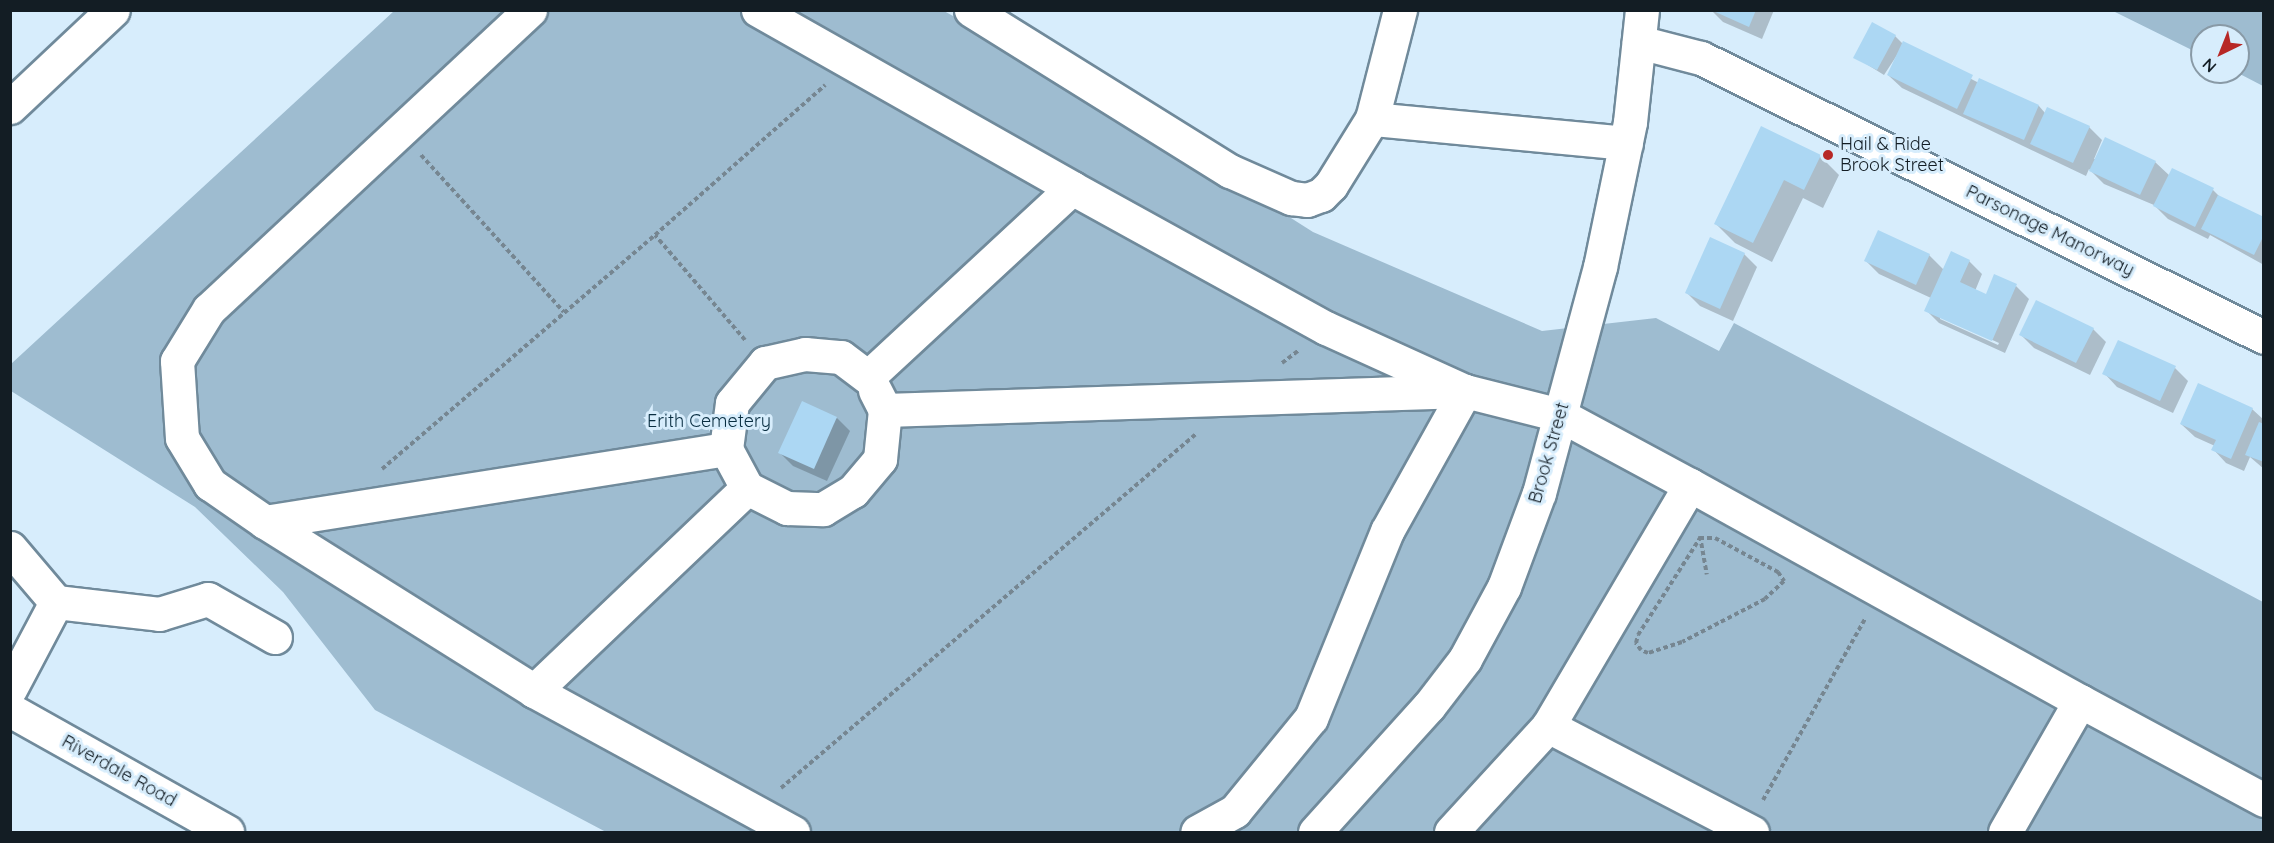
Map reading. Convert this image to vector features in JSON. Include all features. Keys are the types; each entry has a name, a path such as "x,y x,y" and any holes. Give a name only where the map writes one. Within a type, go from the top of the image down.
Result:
{"street":[{"path":"10,107 113,10"},
{"path":"530,10 401,134 209,309 177,361 182,438 210,484 265,522 534,691 793,832"},
{"path":"758,10 849,64 1326,328 1465,391 1560,415 2264,800"},
{"path":"971,10 1222,167 1291,198 1307,200 1326,190 1372,119 1400,10"},
{"name":"Brook Street","path":"1315,832 1429,706 1465,659 1504,586 1539,493 1600,267 1626,143 1640,26"},
{"name":"Parsonage Manorway","path":"1640,26 2264,337"},
{"path":"1372,119 1626,143"},
{"path":"868,377 1072,188"},
{"path":"805,354 841,357 868,377 885,411 880,459 853,491 823,509 787,508 747,488 726,449 732,403 765,363 805,354"},
{"path":"885,411 1465,391"},
{"path":"1197,832 1235,811 1311,718 1387,531 1465,391"},
{"path":"265,522 726,449"},
{"path":"1451,832 1548,726 1690,485"},
{"path":"534,691 747,488"},
{"path":"10,548 56,602 159,614 208,599 275,637"},
{"path":"10,689 56,602"},
{"path":"2005,832 2080,701"},
{"name":"Riverdale Road","path":"10,710 227,832"},
{"path":"1548,726 1749,831"}],"path":[{"path":"377,473 655,235 849,64"},
{"path":"401,134 564,312"},
{"path":"655,235 765,363"},
{"path":"753,812 1239,397"},
{"path":"1700,538 1715,538 1778,572 1784,581 1765,599 1682,642 1648,653 1641,650 1636,644 1638,635 1700,538"},
{"path":"1749,831 1881,591"}],"green space":[{"name":"Erith Cemetery","path":"394,11 944,11 1099,97 1313,232 1542,331 1656,318 1719,351 1734,323 2263,602 2263,832 606,832 375,710 283,592 195,507 11,391 11,364"},
{"path":"2113,11 2263,11 2263,86 2250,79 2250,24 2190,24 2190,49"}],"building":[{"path":"1711,10 1756,10 1749,27"},
{"path":"1872,22 1896,35 1877,70 1853,58"},
{"path":"1903,41 1973,75 1957,109 1887,75"},
{"path":"1979,78 2039,105 2024,140 1963,114"},
{"path":"2047,107 2090,126 2073,163 2030,144"},
{"path":"1761,126 1821,155 1804,190 1784,180 1753,243 1714,224"},
{"path":"2105,137 2156,161 2140,195 2089,171"},
{"path":"2172,168 2214,188 2195,227 2153,206"},
{"path":"2218,195 2264,217 2264,235 2254,255 2201,229"},
{"path":"1878,230 1930,254 1916,285 1864,261"},
{"path":"1710,237 1745,253 1720,309 1685,293"},
{"path":"1951,251 1970,260 1960,282 1986,294 1994,274 2017,284 1992,341 1924,311"},
{"path":"2036,300 2094,328 2076,363 2019,335"},
{"path":"2118,340 2176,366 2160,401 2102,374"},
{"path":"2198,383 2253,408 2231,459 2211,450 2216,440 2180,424"},
{"path":"802,401 837,417 814,469 778,453"},
{"path":"2259,422 2264,424 2264,462 2245,455"}],"place":[{"name":"Hail & Ride Brook Street","path":"1828,155"}]}
